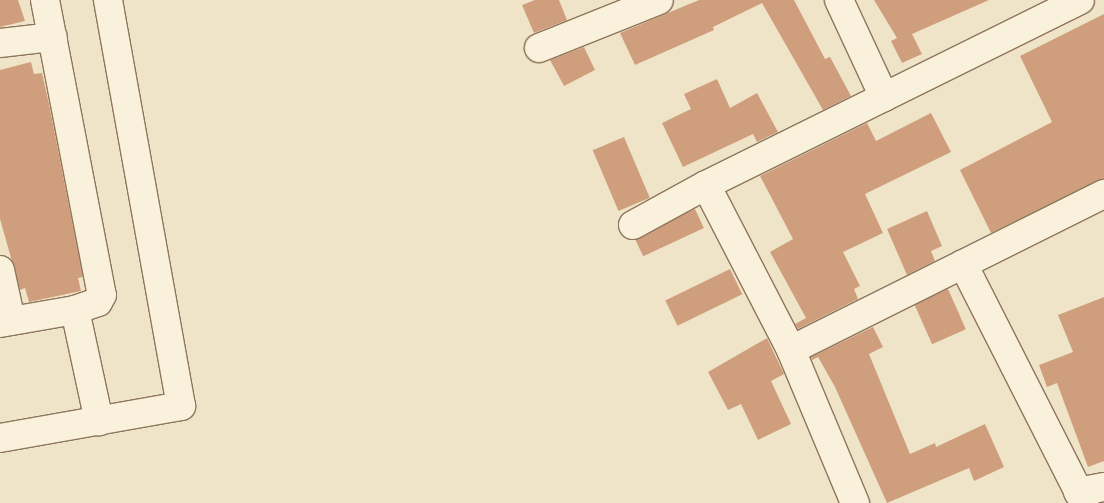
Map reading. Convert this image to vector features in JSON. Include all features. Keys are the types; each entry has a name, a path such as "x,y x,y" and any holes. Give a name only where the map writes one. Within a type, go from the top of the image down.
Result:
{"street":[{"path":"0,270 5,322 75,310 98,302 102,295 45,0"},
{"path":"0,438 181,406 108,0"},
{"path":"838,0 884,97"},
{"path":"633,225 706,185 1080,0"},
{"path":"539,48 647,3"},
{"path":"0,43 53,37"},
{"path":"706,185 791,350 855,503"},
{"path":"791,350 1104,194"},
{"path":"963,264 1081,497 1104,486"},
{"path":"75,310 98,421"}],"building":[{"path":"0,0 18,0 25,21 0,27"},
{"path":"535,0 559,0 567,20 534,33 522,5"},
{"path":"699,0 794,0 825,59 830,57 851,96 823,110 762,3 713,27 714,30 635,65 620,33"},
{"path":"874,0 989,0 912,34 922,54 902,63 891,41 897,38"},
{"path":"1104,14 1104,179 991,233 960,170 1052,122 1020,56"},
{"path":"584,47 595,70 564,86 550,60"},
{"path":"31,62 34,74 42,73 83,277 78,278 81,291 29,302 25,288 20,290 0,219 0,70"},
{"path":"717,79 730,108 757,93 778,132 757,142 753,134 683,167 662,123 691,109 684,94"},
{"path":"931,113 951,152 865,194 883,233 843,252 860,286 854,289 858,299 798,329 795,324 806,318 770,252 793,239 760,176 867,123 876,141"},
{"path":"624,137 650,198 618,211 593,150"},
{"path":"695,209 704,228 643,256 634,237"},
{"path":"927,211 942,246 931,251 935,261 907,275 887,229"},
{"path":"730,269 742,294 678,326 665,301"},
{"path":"948,289 966,329 932,344 914,304"},
{"path":"1104,297 1104,461 1088,467 1057,383 1047,387 1039,365 1073,352 1058,315"},
{"path":"873,327 883,347 869,354 910,454 935,443 936,447 985,424 1004,467 974,481 969,468 887,503 835,387 818,357 812,360 811,357"},
{"path":"767,338 784,374 771,381 791,424 758,440 741,404 728,410 708,372"}]}
